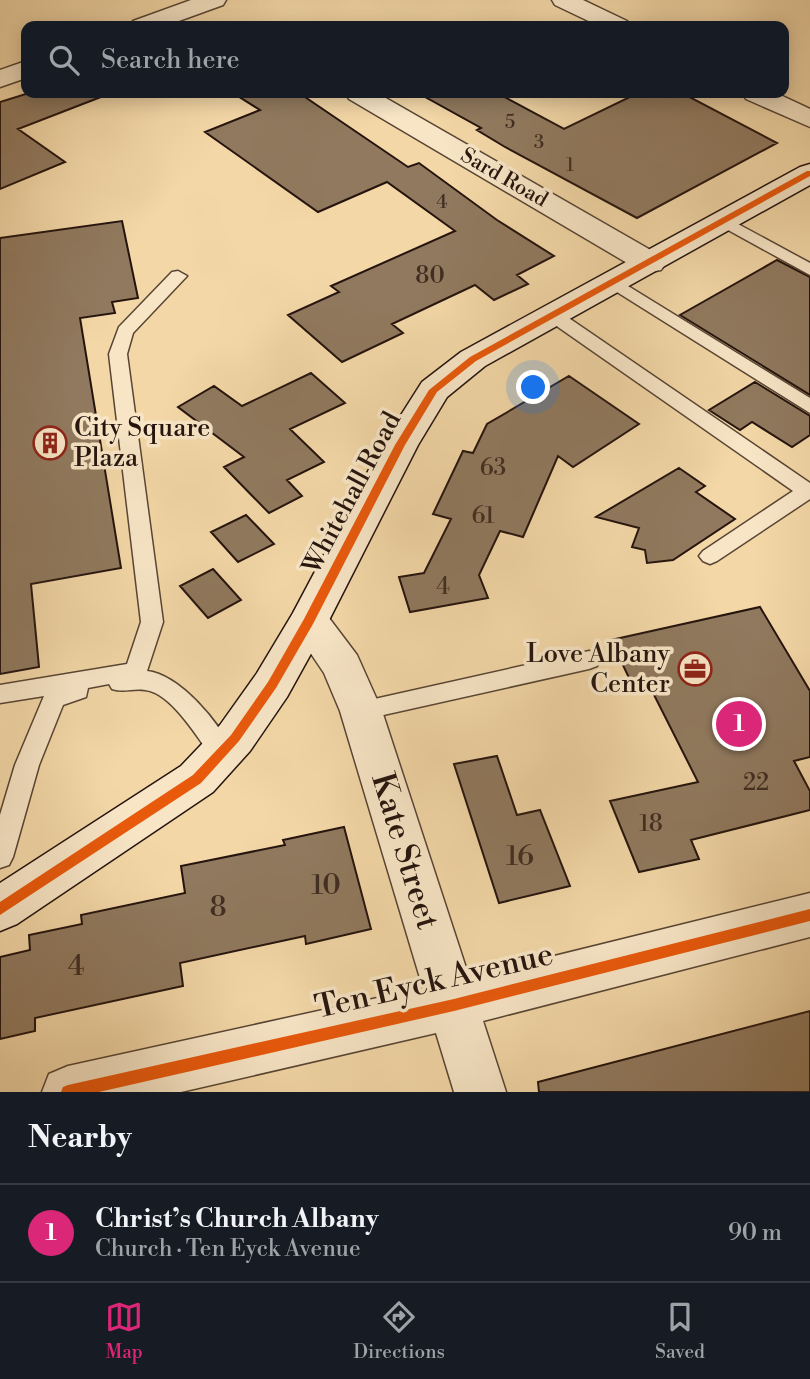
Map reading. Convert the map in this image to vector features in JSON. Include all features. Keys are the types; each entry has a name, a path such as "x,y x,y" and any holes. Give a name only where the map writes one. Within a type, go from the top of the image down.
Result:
{"street":[{"path":"156,21 214,0"},
{"path":"564,0 608,21"},
{"path":"0,79 21,71"},
{"name":"Sard Road","path":"367,98 650,263"},
{"path":"766,98 810,119"},
{"name":"Whitehall Road","path":"0,909 197,779 222,753 272,685 309,621 400,446 435,390 473,359 810,173"},
{"name":"Kate Street","path":"309,621 342,666 361,711 480,1092"},
{"name":"Ten Eyck Avenue","path":"68,1092 454,1004 810,915"}],"lane":[{"path":"724,222 810,270"},
{"path":"0,857 27,765 54,699 99,681 136,671 152,622 117,354 125,331 178,276"},
{"path":"615,283 810,407"},
{"path":"554,316 809,489 710,556"},
{"path":"361,711 589,660"},
{"path":"0,694 99,681 150,680 180,698 222,753"}],"building":[{"path":"21,95 21,98 98,98 18,129 65,162 0,189 0,102"},
{"path":"241,98 306,98 408,167 419,163 497,220 554,256 517,275 528,284 494,300 475,285 392,324 403,333 342,362 288,315 339,292 331,286 455,231 387,182 318,212 205,132 260,110"},
{"path":"427,98 506,98 564,129 628,98 692,98 777,143 637,218 477,130 481,128"},
{"name":"City Square Plaza","path":"122,221 138,298 112,302 115,313 80,318 121,568 31,584 39,667 0,674 0,238"},
{"path":"777,260 810,277 810,395 680,315"},
{"path":"311,373 345,403 290,429 324,462 287,480 302,496 269,513 224,467 244,457 178,407 214,386 242,406"},
{"path":"569,376 639,424 573,467 558,456 523,537 500,531 479,575 488,598 410,612 399,577 424,573 451,519 433,514 463,451 473,453 487,424"},
{"path":"755,382 810,416 810,435 792,447 752,422 740,430 709,410"},
{"path":"679,468 705,486 696,492 735,519 673,560 647,563 645,550 632,547 639,528 596,517"},
{"path":"246,515 274,544 238,562 211,532"},
{"path":"213,569 241,600 208,618 180,586"},
{"path":"760,607 810,691 810,757 794,761 810,791 810,810 691,840 699,859 639,872 610,801 698,782 646,679 631,682 611,640"},
{"path":"497,756 517,815 540,810 570,886 499,903 454,764"},
{"path":"344,827 371,929 306,944 305,936 180,963 183,986 35,1018 35,1031 0,1039 0,957 30,950 29,935 82,924 81,915 185,893 181,866 285,845 283,840"},
{"path":"810,1011 810,1092 539,1092 538,1082"}],"cycle path":[{"path":"0,909 197,779 235,738 272,685 309,621 400,445 434,390 473,359 810,173"},
{"path":"68,1092 454,1005 810,915"}],"place":[{"name":"City Square Plaza","path":"50,443"},
{"name":"Love Albany Center","path":"695,669"},
{"name":"Christ’s Church Albany","path":"739,724"}]}
